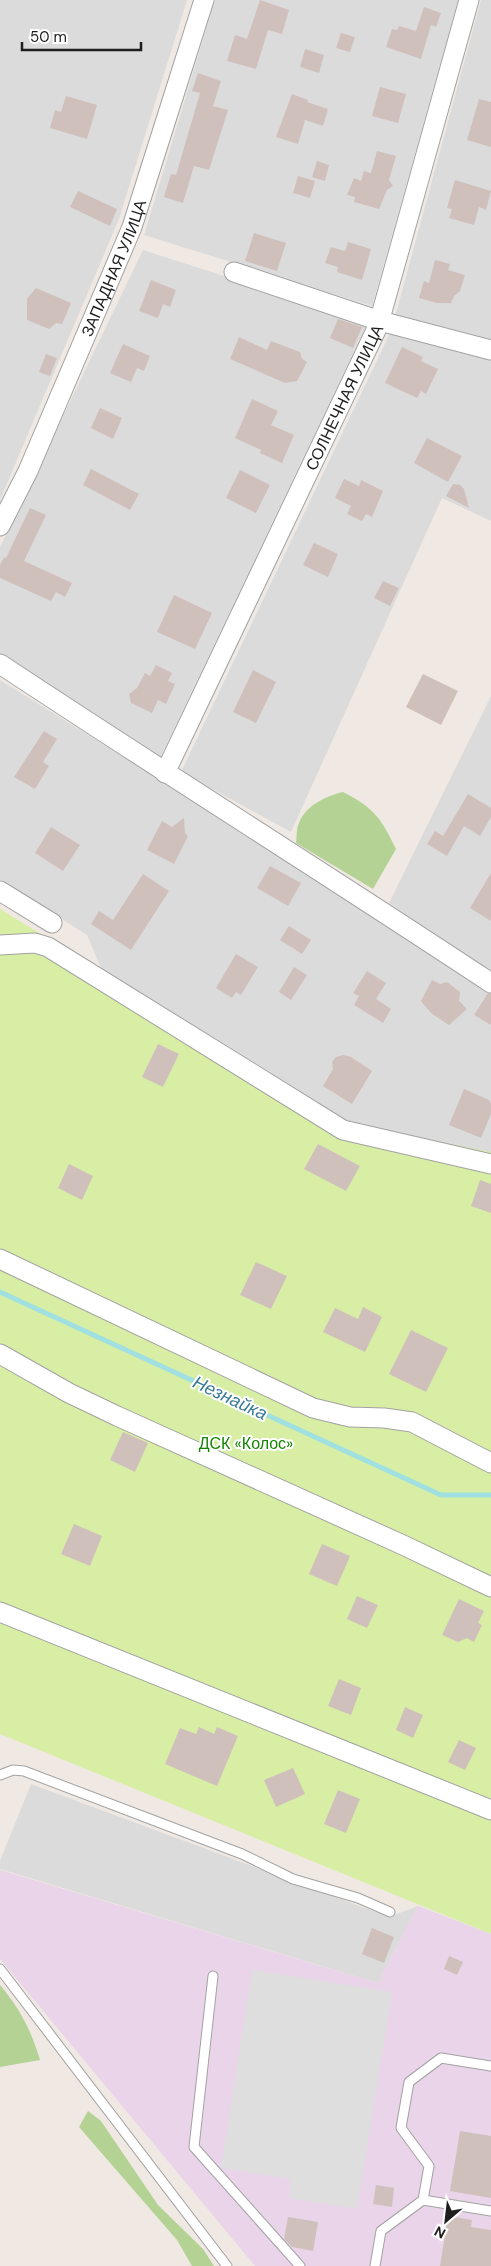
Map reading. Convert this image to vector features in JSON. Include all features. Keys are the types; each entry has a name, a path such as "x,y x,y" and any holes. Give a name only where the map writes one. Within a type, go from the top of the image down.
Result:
{"street":[{"name":"ЗАПАДНАЯ УЛИЦА","path":"0,526 28,471 132,227 204,0"},
{"name":"СОЛНЕЧНАЯ УЛИЦА","path":"165,773 380,321 469,0"},
{"path":"234,272 380,321 491,350"},
{"path":"0,664 165,773 380,909 491,983"},
{"path":"0,891 52,923"},
{"path":"0,944 34,943 48,948 343,1130 491,1164"},
{"path":"0,1259 313,1408 350,1417 384,1418 412,1422 491,1463"},
{"path":"0,1354 69,1393 117,1416 491,1587"},
{"path":"0,1612 491,1810"}],"lane":[{"path":"0,1775 13,1770 24,1771 242,1854 293,1879 358,1898 390,1912"},
{"path":"0,1969 228,2266"},
{"path":"213,1976 194,2147 300,2266"},
{"path":"375,2266 381,2231 423,2200 429,2166 401,2128 409,2082 441,2058 491,2066"},
{"path":"423,2200 491,2210"}],"shaded area":[{"path":"0,0 187,0 119,219 0,500"},
{"path":"215,0 458,0 372,306 144,235"},
{"path":"481,0 491,0 491,342 395,317"},
{"path":"143,250 368,322 160,758 0,656 0,547"},
{"path":"391,331 491,358 491,521 442,498 291,832 181,772"},
{"path":"0,680 328,884 491,991 491,1153 347,1123 104,975 87,935 0,880"},
{"path":"491,696 491,973 389,903"},
{"path":"31,1784 389,1917 418,1906 378,1983 0,1869 0,1861"},
{"path":"0,1870 378,1983 418,1906 491,1934 491,2266 255,2266 0,1959"},
{"path":"252,1970 392,1992 357,2209 289,2198 291,2179 221,2168"}],"green space":[{"path":"343,792 362,803 376,815 386,829 396,849 373,889 296,843 298,825 306,812 323,799"},
{"name":"ДСК «Колос»","path":"0,909 347,1123 491,1152 491,1934 0,1734"},
{"path":"0,1985 24,2020 40,2060 0,2067"},
{"path":"88,2111 101,2121 158,2205 203,2249 214,2266 192,2266 177,2240 79,2127"}],"building":[{"path":"260,0 289,10 282,34 268,30 256,69 227,61 235,35 247,39"},
{"path":"424,7 441,13 436,27 431,25 421,59 386,47 392,29 397,30 399,26 416,31"},
{"path":"341,33 355,37 350,52 336,48"},
{"path":"305,49 324,55 319,73 300,67"},
{"path":"198,73 221,81 213,106 228,110 209,170 194,166 183,203 164,197 171,174 176,175 200,93 192,91"},
{"path":"380,87 406,94 398,123 372,116"},
{"path":"292,94 308,100 307,102 328,109 323,126 305,120 298,144 276,137"},
{"path":"66,96 97,105 87,139 50,128 55,110 61,112"},
{"path":"479,99 491,102 491,147 467,140"},
{"path":"377,151 396,156 389,180 393,186 387,190 379,209 354,202 355,197 347,195 354,178 361,181 364,171 371,173"},
{"path":"317,161 329,165 325,181 312,177"},
{"path":"298,176 315,181 310,198 293,193"},
{"path":"455,180 491,191 486,210 479,207 474,225 449,218 452,209 447,208"},
{"path":"78,191 117,209 110,226 70,207"},
{"path":"254,233 286,243 277,271 245,261"},
{"path":"348,242 371,249 362,280 337,272 338,267 325,263 331,247 345,251"},
{"path":"435,260 450,264 448,270 465,275 460,291 454,296 451,303 437,303 419,298 424,281 429,283"},
{"path":"151,280 176,290 170,307 163,304 158,318 139,311"},
{"path":"36,288 71,303 62,324 56,323 49,329 27,320 27,299"},
{"path":"338,319 362,327 353,348 330,338"},
{"path":"239,337 267,350 271,341 300,352 302,359 307,362 297,381 285,383 230,359"},
{"path":"123,344 150,356 144,371 137,368 131,382 110,373"},
{"path":"402,347 423,357 421,361 438,369 426,394 421,391 417,398 385,383"},
{"path":"46,354 57,358 50,376 39,372"},
{"path":"252,399 278,411 271,425 294,435 282,463 260,453 261,450 235,438"},
{"path":"100,408 122,418 113,439 91,428"},
{"path":"427,438 462,456 448,482 414,463"},
{"path":"91,469 139,494 130,510 83,485"},
{"path":"240,470 270,485 256,513 226,498"},
{"path":"344,479 359,486 361,480 383,491 372,517 366,514 362,521 347,514 351,506 335,498"},
{"path":"453,484 460,485 464,489 469,508 446,496"},
{"path":"30,508 46,515 24,561 72,583 65,597 56,592 51,601 0,578 0,565 4,557 6,558"},
{"path":"314,543 338,554 328,577 303,565"},
{"path":"383,581 399,588 390,606 374,598"},
{"path":"174,595 212,613 195,649 157,632"},
{"path":"156,665 172,673 168,681 175,684 166,704 158,700 152,713 131,703 129,694 137,688 145,673 150,676"},
{"path":"253,670 276,682 256,723 233,712"},
{"path":"423,674 458,691 441,725 406,707"},
{"path":"44,731 57,739 43,762 49,766 35,789 14,777"},
{"path":"468,794 491,808 491,817 480,836 464,826 447,856 427,844 435,831 443,836"},
{"path":"184,818 185,833 188,836 174,864 147,850 162,821 172,827"},
{"path":"51,827 80,845 63,871 35,853"},
{"path":"270,866 301,883 288,906 257,888"},
{"path":"491,873 491,921 470,908"},
{"path":"143,874 169,891 131,950 91,924 99,911 113,920"},
{"path":"289,926 311,940 302,954 280,940"},
{"path":"236,954 258,967 241,995 236,992 232,998 216,988"},
{"path":"294,967 307,975 291,1000 279,992"},
{"path":"367,971 386,983 376,999 391,1009 383,1023 354,1005 359,996 353,993"},
{"path":"432,980 440,984 447,982 460,992 459,1001 467,1009 449,1025 431,1013 421,1001"},
{"path":"488,993 491,994 491,1025 474,1015"},
{"path":"158,1044 179,1054 163,1087 142,1077"},
{"path":"343,1055 351,1057 372,1071 352,1104 323,1086 333,1069 332,1062 336,1057"},
{"path":"464,1089 489,1100 491,1104 491,1114 481,1138 449,1125"},
{"path":"318,1144 360,1166 346,1191 304,1169"},
{"path":"69,1164 93,1176 82,1200 58,1188"},
{"path":"480,1180 491,1184 491,1213 471,1206"},
{"path":"256,1262 287,1276 271,1309 240,1295"},
{"path":"363,1307 382,1317 365,1352 323,1332 335,1308 358,1319"},
{"path":"411,1330 448,1348 426,1392 389,1374"},
{"path":"123,1432 148,1443 135,1472 110,1460"},
{"path":"74,1524 102,1536 90,1566 61,1554"},
{"path":"322,1544 350,1556 337,1586 309,1574"},
{"path":"357,1596 378,1605 367,1628 347,1619"},
{"path":"459,1599 484,1611 478,1623 482,1625 474,1642 467,1638 458,1642 442,1635"},
{"path":"339,1679 361,1688 351,1715 328,1706"},
{"path":"405,1707 423,1715 413,1738 396,1730"},
{"path":"199,1727 214,1734 217,1727 238,1736 217,1786 165,1764 180,1728 196,1734"},
{"path":"459,1740 476,1748 465,1770 448,1762"},
{"path":"293,1768 305,1794 276,1807 264,1780"},
{"path":"338,1790 360,1799 346,1833 324,1824"},
{"path":"372,1928 394,1937 384,1963 362,1954"},
{"path":"449,1956 463,1962 457,1975 444,1969"},
{"path":"460,2131 491,2136 491,2198 450,2191"},
{"path":"376,2185 394,2188 392,2207 373,2204"},
{"path":"448,2216 472,2220 471,2227 491,2230 491,2266 440,2266"},
{"path":"288,2217 318,2222 313,2251 292,2247 284,2239"}],"waterway":[{"name":"Незнайка","path":"0,1292 441,1495 491,1495"}]}
